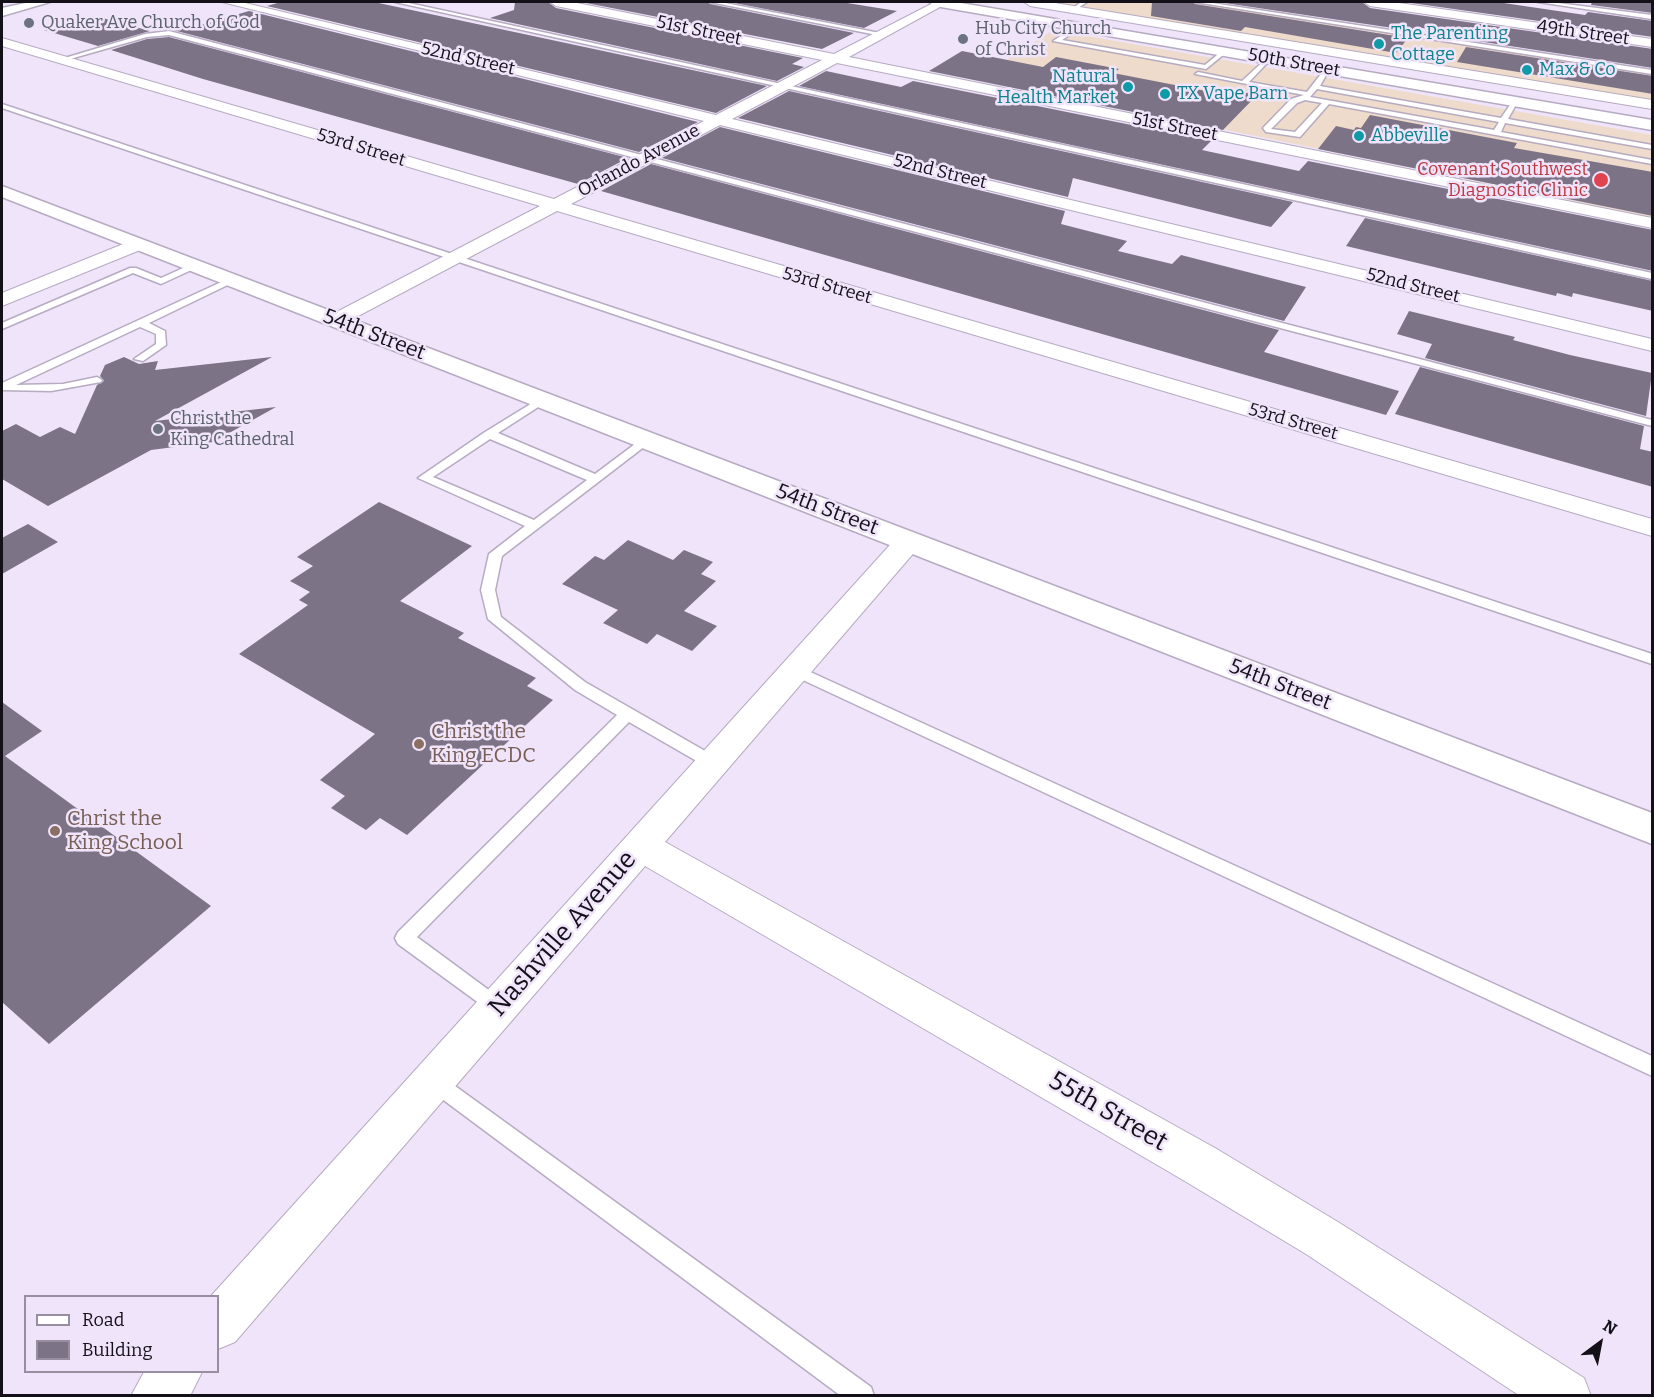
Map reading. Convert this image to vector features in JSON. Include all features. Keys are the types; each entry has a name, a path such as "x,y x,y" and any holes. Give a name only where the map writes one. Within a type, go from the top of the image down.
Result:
{"street":[{"path":"2,12 44,2"},
{"name":"52nd Street","path":"228,2 721,118 1653,345"},
{"name":"51st Street","path":"556,2 1653,223"},
{"name":"Orlando Avenue","path":"336,320 940,2"},
{"name":"50th Street","path":"940,2 1653,124"},
{"name":"50th Street","path":"1030,2 1079,5 1238,36 1653,105"},
{"name":"49th Street","path":"1370,2 1390,3 1653,43"},
{"path":"1238,36 1327,68"},
{"name":"53rd Street","path":"2,42 1653,528"},
{"path":"1570,110 1577,93"},
{"name":"54th Street","path":"2,191 135,257 195,266 1653,830"},
{"path":"2,300 135,257"},
{"name":"Nashville Avenue","path":"219,1324 908,542"},
{"name":"55th Street","path":"641,846 1199,1164 1322,1238 1566,1395"},
{"path":"156,1395 175,1373"}],"lane":[{"path":"398,2 1653,276"},
{"path":"713,2 882,34"},
{"path":"1198,2 1653,72"},
{"path":"1541,2 1653,17"},
{"path":"1079,26 1056,41 1206,67"},
{"path":"61,60 147,34 169,33 1653,423"},
{"path":"1121,52 1141,37"},
{"path":"1225,51 1198,74 1327,102 1653,162"},
{"path":"1244,83 1269,58"},
{"path":"1327,68 1316,87 1307,96 1294,101 1266,130 1297,135 1327,102"},
{"path":"1316,87 1653,147"},
{"path":"1496,133 1514,101"},
{"path":"2,106 1653,659"},
{"path":"2,326 135,257"},
{"path":"2,387 232,280"},
{"path":"139,359 161,345 161,333 141,323"},
{"path":"2,387 39,390 66,389 97,380"},
{"path":"535,525 424,478 542,400"},
{"path":"489,434 596,479"},
{"path":"647,441 496,554 488,590 495,619 580,686 713,763"},
{"path":"795,670 1653,1066"},
{"path":"498,1008 404,938 628,713"},
{"path":"433,1080 862,1395"}],"shaded area":[{"path":"1044,2 1193,2 1652,73 1652,102"},
{"path":"1053,30 1652,135 1652,217 977,79"}],"building":[{"path":"281,2 374,2 767,86 716,113 267,6"},
{"path":"515,2 548,2 556,8 803,58 792,64 804,67 777,81 490,18 514,10"},
{"path":"581,2 708,2 854,33 822,49"},
{"path":"729,2 841,2 897,11 864,28"},
{"path":"1152,2 1193,2 1408,38 1396,53 1245,27 1241,31 1151,16"},
{"path":"1218,2 1362,2 1370,8 1653,49 1653,68 1471,40 1474,36 1416,27 1413,31"},
{"path":"1404,2 1497,2 1585,15 1588,12 1653,21 1653,37"},
{"path":"1592,2 1653,2 1653,13 1591,5"},
{"path":"249,11 698,122 639,152 173,30 189,25 195,27"},
{"path":"95,16 150,31 98,46 44,30"},
{"path":"169,37 628,158 578,184 203,79 111,50 147,39"},
{"path":"1466,47 1653,76 1653,94 1457,62"},
{"path":"962,51 1043,67 1056,57 1119,69 1113,73 1211,92 1216,87 1257,95 1223,130 929,71"},
{"path":"826,71 901,87 913,81 1211,141 1202,150 1299,171 1308,161 1653,230 1653,271 799,86"},
{"path":"789,91 1293,202 1271,227 1073,178 1068,197 738,118"},
{"path":"1370,115 1517,143 1514,148 1653,172 1653,216 1318,149 1336,126 1354,130 1356,127 1361,128"},
{"path":"720,127 1065,211 1061,224 1127,241 1118,251 1172,264 1181,255 1306,287 1284,321 662,158"},
{"path":"651,164 1279,330 1264,352 1399,391 1386,415 601,191"},
{"path":"1365,218 1653,281 1653,311 1573,293 1572,297 1557,293 1556,296 1346,246"},
{"path":"1409,311 1515,337 1513,340 1570,355 1652,373 1646,416 1425,358 1432,344 1397,334"},
{"name":"Christ the King Cathedral","path":"124,357 139,364 158,361 155,370 272,357 155,421 276,407 213,442 151,450 48,506 2,479 2,431 16,424 40,437 60,427 75,434 97,385 104,381 100,376 105,365"},
{"path":"1420,367 1644,426 1640,449 1653,452 1653,487 1395,414"},
{"path":"379,502 472,546 400,601 464,633 458,638 536,678 527,686 553,700 407,835 380,818 366,830 331,808 345,796 320,780 375,734 239,654 308,605 299,600 310,592 290,581 313,566 297,557"},
{"path":"28,524 58,542 2,574 2,538"},
{"path":"628,540 673,560 684,550 713,562 701,574 716,581 684,611 717,626 692,651 657,634 647,644 603,623 618,610 562,584 595,556 604,560"},
{"name":"Christ the King School","path":"2,702 42,731 5,756 211,906 49,1044 2,1002"}],"place":[{"name":"Quaker Ave Church of God","path":"29,23"},
{"name":"Hub City Church of Christ","path":"963,39"},
{"name":"The Parenting Cottage","path":"1379,44"},
{"name":"Max & Co","path":"1527,70"},
{"name":"Natural Health Market","path":"1128,87"},
{"name":"TX Vape Barn","path":"1165,94"},
{"name":"Abbeville","path":"1359,136"},
{"name":"Covenant Southwest Diagnostic Clinic","path":"1601,180"},
{"name":"Christ the King Cathedral","path":"158,429"},
{"name":"Christ the King ECDC","path":"419,744"},
{"name":"Christ the King School","path":"55,831"}]}
